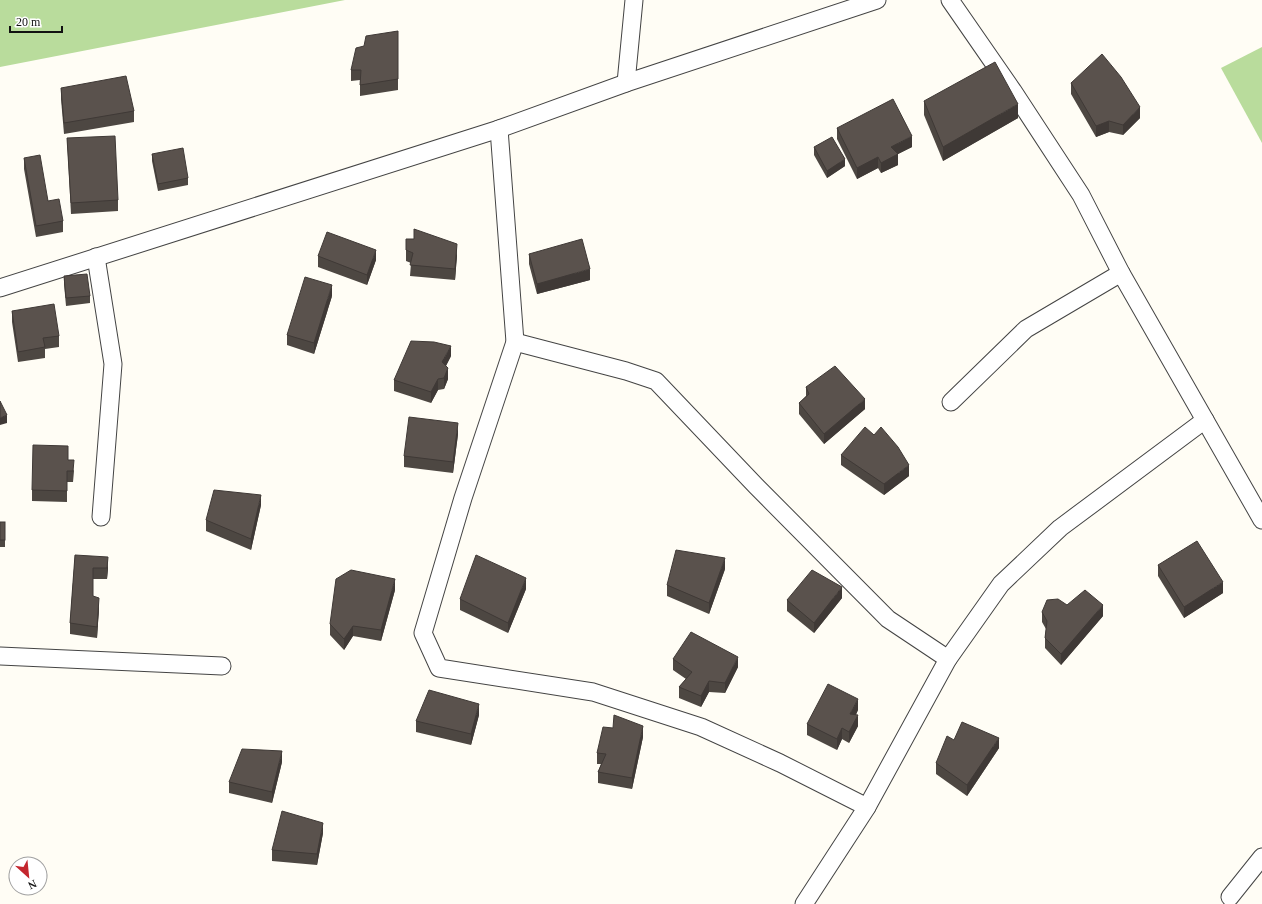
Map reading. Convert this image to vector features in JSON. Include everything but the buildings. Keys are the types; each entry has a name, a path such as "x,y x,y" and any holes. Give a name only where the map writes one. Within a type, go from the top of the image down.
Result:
{"street":[{"path":"626,83 634,0"},
{"path":"0,288 499,128 626,83 878,0"},
{"path":"950,0 1013,91 1081,195 1121,273 1262,520"},
{"path":"499,128 515,342 462,498 423,633 439,668 593,692 680,720 701,727 780,763 867,807"},
{"path":"96,257 113,364 101,517"},
{"path":"951,402 1026,329 1121,273"},
{"path":"515,342 626,371 656,381 756,486 888,619 948,659"},
{"path":"804,904 867,807 948,659 1001,584 1060,528 1205,420"},
{"path":"0,656 222,666"},
{"path":"1230,897 1262,857"}],"green space":[{"path":"0,0 345,0 0,67"},
{"path":"1262,47 1262,143 1221,68"}]}
